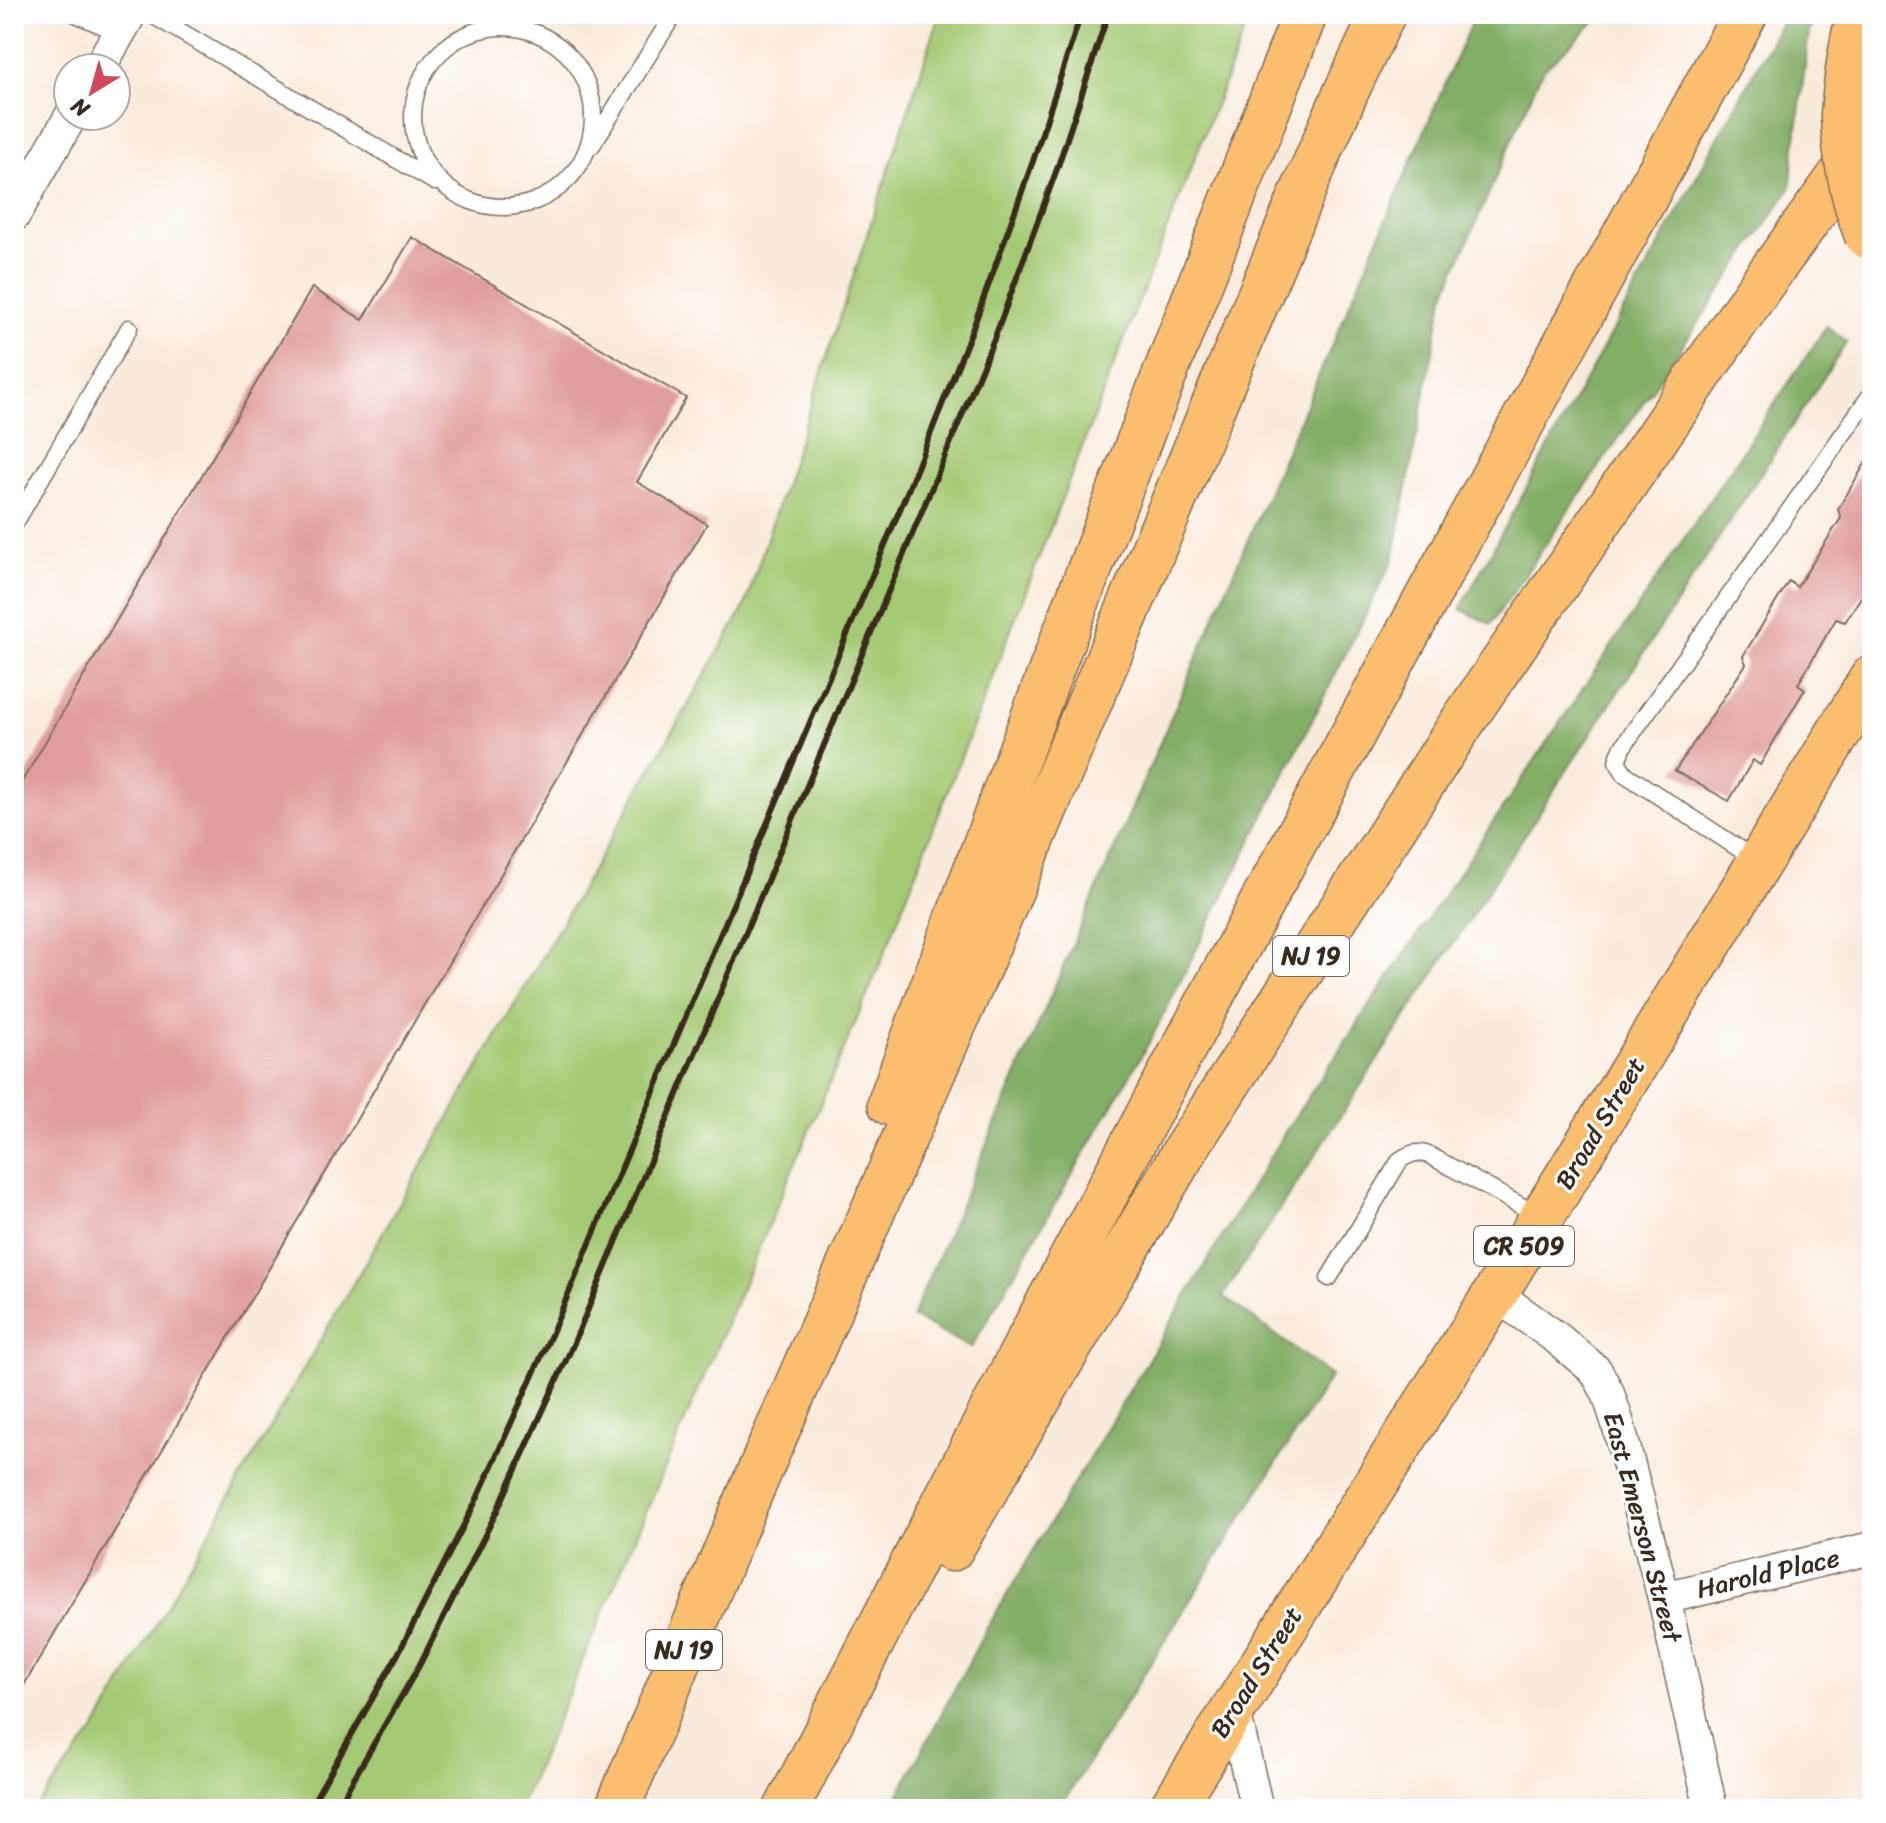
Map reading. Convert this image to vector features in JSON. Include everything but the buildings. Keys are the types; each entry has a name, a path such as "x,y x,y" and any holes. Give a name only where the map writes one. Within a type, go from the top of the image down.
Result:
{"main road":[{"path":"751,1491 944,955 1305,14"},
{"name":"NJ 19","path":"617,1809 751,1491 979,967 1309,177 1383,14"},
{"path":"786,1809 1125,1159 1745,14"},
{"path":"1859,14 1846,77 1858,124 1844,148 1857,209 1870,239"},
{"name":"NJ 19","path":"796,1809 1185,1150 1475,702 1761,285 1858,124"},
{"name":"Broad Street","path":"1171,1809 1495,1294 1872,678"}],"street":[{"path":"108,52 125,24"},
{"path":"14,215 62,132"},
{"name":"East Emerson Street","path":"1495,1294 1558,1339 1596,1371 1608,1393 1664,1598 1711,1809"},
{"name":"Harold Place","path":"1664,1598 1872,1548"},
{"path":"1233,1708 1257,1809"}],"lane":[{"path":"76,14 125,24"},
{"path":"151,14 450,190 475,203 503,208 531,203 557,190 577,170 674,14"},
{"path":"450,190 430,170 417,145 412,114 418,84 434,57 458,38 501,21 548,39 572,59 588,86 593,116 589,144 577,170"},
{"path":"14,525 129,328"},
{"path":"1759,862 1625,774 1617,761 1622,748 1872,393"},
{"path":"1329,1278 1400,1160 1409,1153 1429,1155 1542,1217"}],"green space":[{"path":"940,14 1251,14 879,967 519,1809 35,1809 95,1730 744,608"},
{"path":"1475,14 1603,14 1542,71 1443,298 1393,560 1151,1039 971,1348 912,1317"},
{"path":"1786,14 1818,14 1809,31 1790,189 1491,624 1460,609"},
{"path":"1827,326 1847,342 1223,1296 1331,1376 1059,1809 891,1809 987,1628 1288,1127"}],"railway":[{"path":"309,1809 398,1654 475,1503 551,1335 906,495 974,325 1033,161 1081,14"},
{"path":"336,1809 419,1666 496,1513 573,1345 996,334 1057,169 1108,14"}]}
